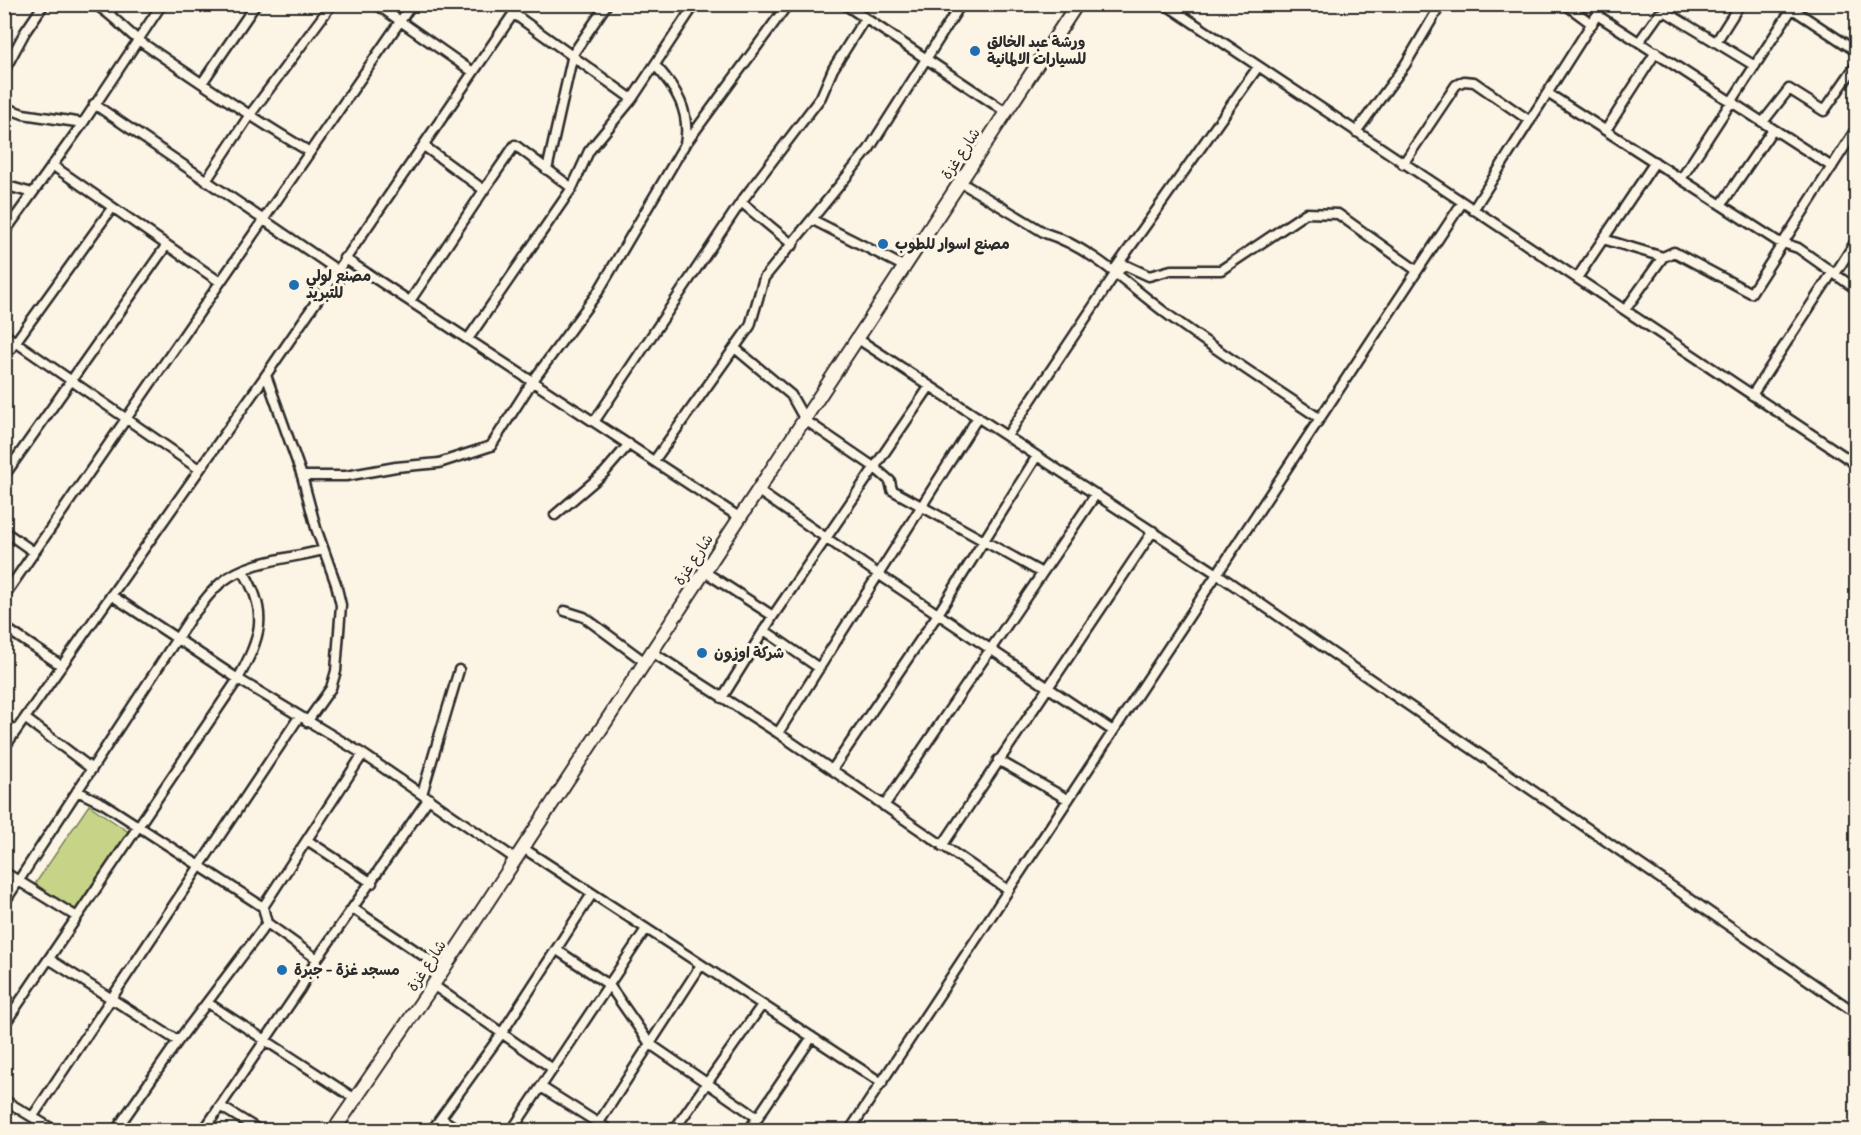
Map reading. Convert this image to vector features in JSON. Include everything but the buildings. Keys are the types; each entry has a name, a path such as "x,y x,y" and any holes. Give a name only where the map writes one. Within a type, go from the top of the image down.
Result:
{"main road":[{"name":"شارع غزة","path":"334,1131 433,985 1077,4"}],"street":[{"path":"4,71 25,32 44,4"},
{"path":"94,4 112,9 138,39 249,116 310,152"},
{"path":"4,232 83,123 162,4"},
{"path":"202,83 256,4"},
{"path":"206,181 249,116 332,4"},
{"path":"376,4 473,72"},
{"path":"4,596 412,4"},
{"path":"547,170 573,54 607,4"},
{"path":"468,339 572,188 589,150 632,99 695,4"},
{"path":"302,476 346,476 396,467 439,464 485,449 497,439 532,382 598,292 686,144 788,4"},
{"path":"844,4 1006,112"},
{"path":"654,461 717,371 736,350 750,326 764,278 869,149 961,4"},
{"path":"1165,4 1857,464"},
{"path":"1356,132 1405,65 1441,4"},
{"path":"1565,4 1592,24"},
{"path":"1473,210 1549,94 1604,4"},
{"path":"1716,42 1740,4"},
{"path":"4,748 266,375 519,5"},
{"path":"1681,179 1755,66 1791,6 1857,51"},
{"path":"1639,42 1662,12 1755,66"},
{"path":"514,14 573,54 632,99"},
{"path":"1597,15 1832,167"},
{"path":"594,422 741,202 821,97 833,69 865,18"},
{"path":"1606,130 1656,52"},
{"path":"655,65 673,85 681,101 688,129 686,144"},
{"path":"1763,122 1789,89 1824,111 1857,66"},
{"path":"1007,436 1114,273 1258,67"},
{"path":"1403,164 1456,85 1464,81 1474,82 1530,121"},
{"path":"1549,94 1777,241 1784,241 1798,248 1857,289"},
{"path":"94,104 337,270"},
{"path":"4,107 23,114 83,123"},
{"path":"1720,205 1773,129"},
{"path":"1625,310 1663,257 1674,252 1751,293 1857,129"},
{"path":"424,146 484,190"},
{"path":"410,301 515,146 572,188"},
{"path":"1577,278 1655,162"},
{"path":"52,165 165,246 220,282"},
{"path":"960,182 1046,233 1071,244 1234,362 1319,418"},
{"path":"4,185 32,193"},
{"path":"741,202 793,245"},
{"path":"850,1131 1462,203"},
{"path":"4,358 112,208"},
{"path":"1114,273 1125,265 1149,276 1171,270 1221,270 1306,213 1338,214 1416,270"},
{"path":"813,220 905,267"},
{"path":"1603,239 1663,257"},
{"path":"1752,395 1857,242"},
{"path":"4,476 165,246"},
{"path":"344,258 739,517"},
{"path":"4,334 199,469"},
{"path":"858,339 1216,573 1857,1013"},
{"path":"736,350 791,395 805,420 874,467 890,482 892,490 920,507 983,538 1042,573"},
{"path":"33,1116 199,867 303,720 331,688 336,671 341,605 302,476 266,375"},
{"path":"723,698 773,616 828,539 930,386"},
{"path":"778,733 978,417"},
{"path":"555,515 604,473 628,444"},
{"path":"832,771 938,614 983,538 1037,456"},
{"path":"757,490 878,574 1113,730"},
{"path":"884,806 1096,494"},
{"path":"4,531 34,552"},
{"path":"942,846 1153,531"},
{"path":"4,903 191,617 220,583 270,561 323,550"},
{"path":"4,1025 238,679 255,647 260,627 257,602 243,571"},
{"path":"705,572 773,616"},
{"path":"111,595 238,679 363,754 425,796 518,853 592,894 882,1083"},
{"path":"565,611 584,617 648,657 723,698 1008,890"},
{"path":"4,627 62,666"},
{"path":"764,630 819,668"},
{"path":"204,1131 317,958 372,883 425,796 459,670"},
{"path":"26,719 92,769"},
{"path":"4,723 16,731"},
{"path":"262,907 363,754"},
{"path":"998,760 1067,799"},
{"path":"77,790 104,804 262,907 267,923 317,958"},
{"path":"307,840 372,883"},
{"path":"4,872 77,917"},
{"path":"432,1131 502,1033 592,894"},
{"path":"354,909 443,969"},
{"path":"116,1131 178,1041 267,923"},
{"path":"512,1131 646,929"},
{"path":"557,950 609,985 650,1044 758,1118"},
{"path":"49,959 178,1041"},
{"path":"597,1127 701,964"},
{"path":"433,985 553,1069"},
{"path":"208,1003 357,1100"},
{"path":"679,1129 707,1083 762,1005"},
{"path":"749,1131 812,1037"},
{"path":"541,1087 597,1127 609,1131"},
{"path":"4,1100 54,1131"},
{"path":"220,1106 259,1131"},
{"path":"441,1118 458,1131"}],"green space":[{"path":"89,805 130,833 77,912 35,884"}],"place":[{"name":"ورشة عبد الخالق للسيارات الالمانية","path":"975,51"},
{"name":"مصنع اسوار للطوب","path":"883,244"},
{"name":"مصنع لولي للتبريد","path":"294,285"},
{"name":"شركة اوزون","path":"702,653"},
{"name":"مسجد غزة - جبرة","path":"282,970"}]}
